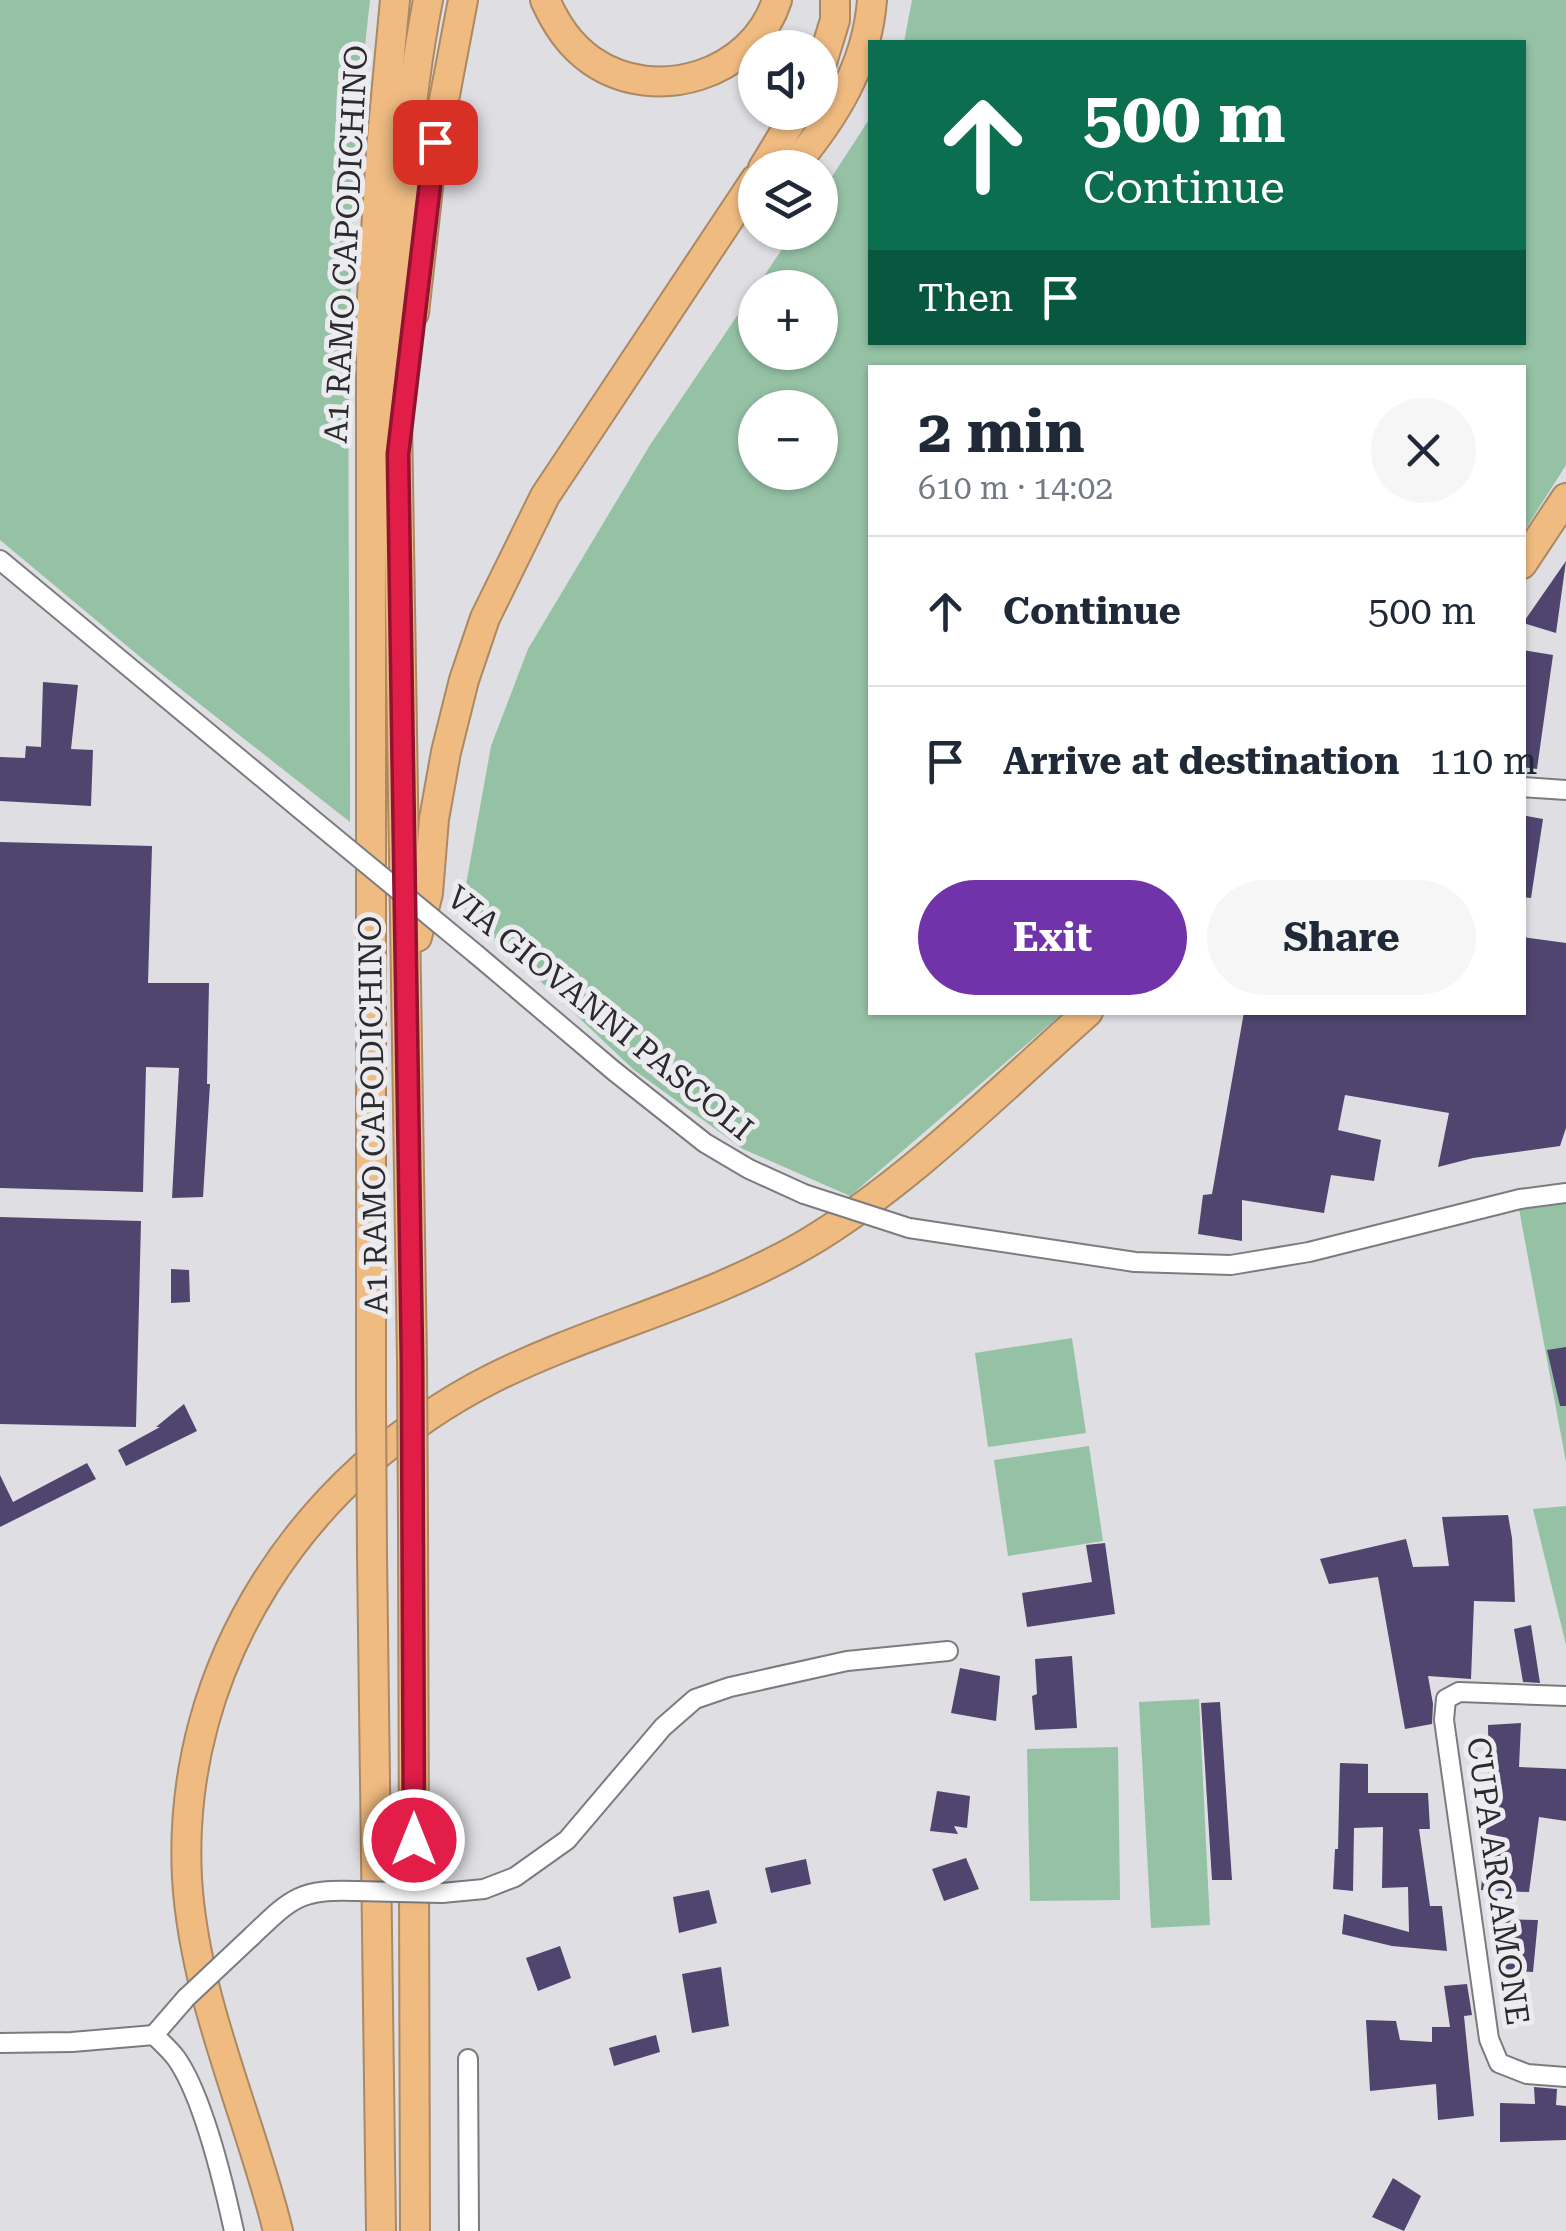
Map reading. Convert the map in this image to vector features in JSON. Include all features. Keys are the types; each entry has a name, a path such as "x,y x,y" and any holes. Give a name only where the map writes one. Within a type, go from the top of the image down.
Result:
{"highway":[{"name":"A1 RAMO CAPODICHINO","path":"380,2231 371,1398 371,314 394,0"},
{"name":"A1 RAMO CAPODICHINO","path":"415,2231 412,1361 396,354 400,208 414,68 428,0"},
{"path":"398,454 428,179 463,0"},
{"path":"545,0 570,42 592,62 616,74 675,81 726,65 762,32 778,0"},
{"path":"832,30 836,0"},
{"path":"806,150 836,110 857,72 872,0"},
{"path":"406,982 428,893 446,752 484,618 545,496 738,206"},
{"path":"669,311 738,232"},
{"path":"1526,558 1566,498"},
{"path":"278,2231 195,1942 187,1882 186,1824 194,1762 223,1660 277,1561 314,1514 352,1476 441,1409 493,1379 559,1350 742,1280 840,1222 907,1171 1085,1015"}],"street":[{"name":"VIA GIOVANNI PASCOLI","path":"0,560 614,1071 706,1143 749,1170 804,1194 909,1228 1136,1262 1231,1265 1309,1252 1520,1199 1566,1193"},
{"path":"1526,787 1566,790"},
{"path":"0,2043 154,2035 186,1998 287,1903 316,1890 442,1893 484,1889 514,1878 568,1840 663,1727 695,1698 847,1661 948,1651"},
{"name":"CUPA ARCAMONE","path":"1566,1696 1459,1692 1446,1700 1444,1720 1489,2039 1499,2063 1527,2074 1566,2077"},
{"path":"154,2035 176,2058 192,2089 234,2231"},
{"path":"468,2060 469,2231"}],"green space":[{"path":"0,0 370,0 360,102 350,307 350,822 145,661 0,540"},
{"path":"912,0 1566,0 1566,465 1526,528 1526,365 868,365 868,1015 1061,1015 850,1196 743,1149 634,1070 462,907 491,746 528,649 650,445 738,314 738,370 838,370 838,270 768,270 782,250 838,250 838,167 868,121 868,345 1526,345 1526,40 904,40"},
{"path":"1566,1202 1566,1462 1519,1209"},
{"path":"1072,1338 1086,1433 988,1447 975,1353"},
{"path":"1089,1446 1103,1541 1008,1556 994,1460"},
{"path":"1566,1506 1566,1645 1533,1509"},
{"path":"1199,1699 1210,1925 1151,1928 1139,1702"},
{"path":"1118,1747 1120,1900 1030,1901 1027,1749"}],"building":[{"path":"1566,561 1556,633 1526,624"},
{"path":"1526,651 1553,655 1537,769 1526,768"},
{"path":"43,682 78,685 71,749 93,750 91,806 0,801 0,757 25,758 26,746 41,747"},
{"path":"1526,816 1543,819 1531,898 1526,897"},
{"path":"0,842 152,846 148,983 209,983 210,1084 203,1197 172,1198 179,1068 146,1067 143,1192 0,1188"},
{"path":"1526,938 1566,943 1566,1128 1560,1146 1438,1167 1449,1113 1345,1095 1338,1130 1381,1140 1374,1181 1331,1175 1324,1213 1242,1200 1242,1241 1198,1234 1203,1195 1212,1194 1243,1015 1526,1015"},
{"path":"0,1217 141,1221 136,1427 0,1424"},
{"path":"171,1269 189,1270 190,1302 171,1303"},
{"path":"1566,1347 1566,1406 1560,1406 1547,1350"},
{"path":"184,1404 197,1431 126,1466 118,1450 160,1427 156,1427"},
{"path":"87,1463 96,1479 0,1527 0,1475 13,1502"},
{"path":"1508,1515 1515,1602 1474,1601 1471,1679 1428,1676 1432,1724 1405,1729 1378,1577 1329,1584 1320,1559 1406,1539 1413,1567 1449,1566 1442,1517"},
{"path":"1105,1543 1115,1614 1027,1627 1022,1593 1092,1582 1086,1545"},
{"path":"1531,1625 1540,1683 1523,1682 1514,1629"},
{"path":"1072,1656 1077,1728 1035,1730 1035,1659"},
{"path":"960,1668 1000,1676 996,1721 951,1713"},
{"path":"1220,1702 1232,1880 1212,1880 1201,1703"},
{"path":"1521,1723 1519,1767 1566,1769 1566,1821 1539,1817 1529,1892 1481,1890 1489,1799 1488,1725"},
{"path":"1340,1763 1368,1764 1368,1793 1428,1793 1430,1829 1419,1829 1430,1906 1442,1906 1447,1951 1392,1946 1342,1934 1344,1914 1409,1932 1408,1887 1382,1888 1383,1827 1354,1828 1353,1891 1333,1889"},
{"path":"937,1791 970,1796 967,1828 954,1826 958,1834 930,1831"},
{"path":"966,1858 979,1889 944,1901 932,1869"},
{"path":"806,1859 811,1884 771,1893 765,1868"},
{"path":"709,1890 717,1923 679,1933 673,1897"},
{"path":"1500,1919 1538,1920 1533,1972 1497,1970"},
{"path":"560,1946 571,1978 538,1991 526,1958"},
{"path":"721,1967 729,2026 692,2033 682,1974"},
{"path":"1467,1984 1472,2015 1464,2016 1474,2116 1438,2120 1436,2084 1370,2091 1366,2020 1396,2021 1400,2040 1432,2042 1432,2027 1450,2027 1444,1986"},
{"path":"656,2035 660,2052 614,2066 609,2048"},
{"path":"1534,2087 1557,2089 1556,2105 1566,2106 1566,2140 1500,2142 1500,2103 1535,2104"},
{"path":"1393,2178 1421,2196 1404,2231 1372,2217"}],"route":[{"path":"414,1840 412,1361 398,454 435,142"}]}
